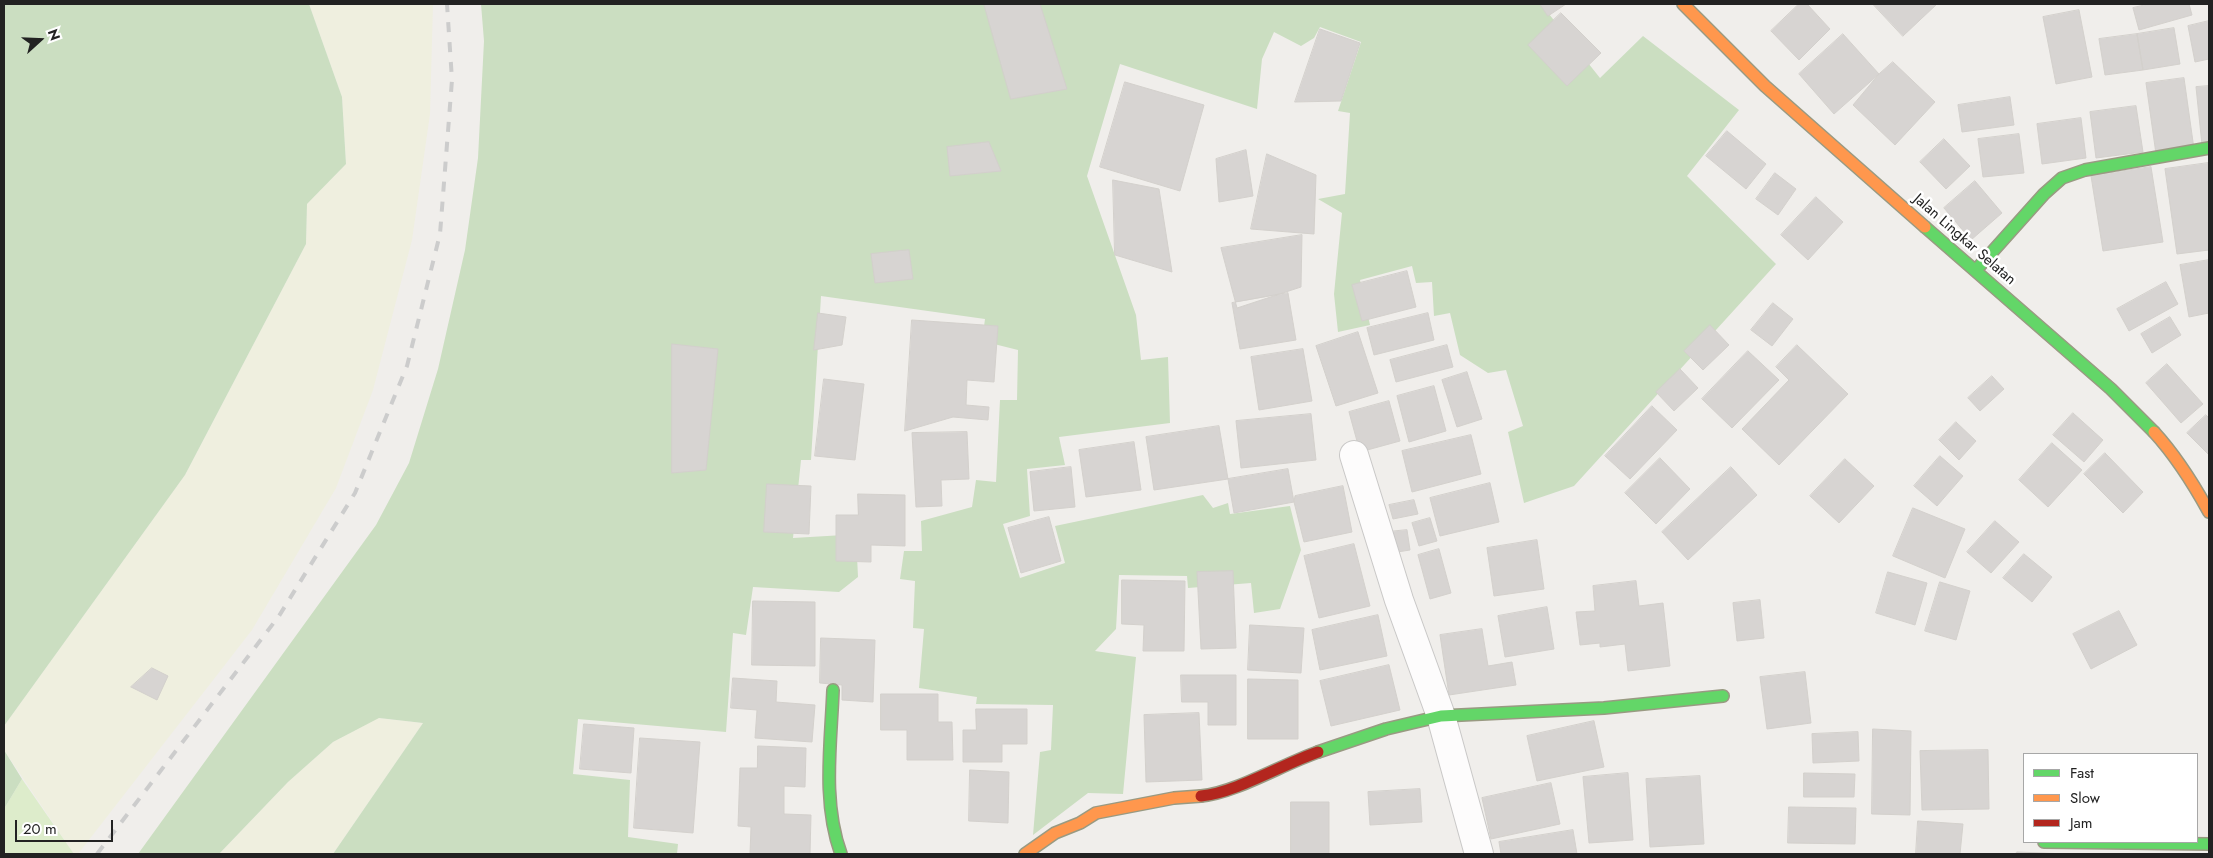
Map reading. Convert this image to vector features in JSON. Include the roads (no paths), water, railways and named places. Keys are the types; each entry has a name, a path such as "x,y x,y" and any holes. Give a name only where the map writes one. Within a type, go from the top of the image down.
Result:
{"street":[{"name":"Jalan Lingkar Selatan","path":"1683,4 1722,47 1751,74 1976,270 2144,420 2175,455 2209,512"},
{"path":"1976,270 2044,194 2062,178 2085,170 2209,148"},
{"path":"1354,455 1399,600 1441,716 1479,854"},
{"path":"2175,455 2202,479"},
{"path":"833,690 831,809 835,843 841,854"},
{"path":"1025,854 1055,833 1080,823 1096,813 1174,798 1208,795 1234,787 1291,761 1348,741 1386,729 1441,716 1604,708 1723,696"},
{"path":"2126,843 2209,844"}],"railway":[{"path":"97,854 279,616 355,493 407,366 440,234 452,80 447,4"}]}
